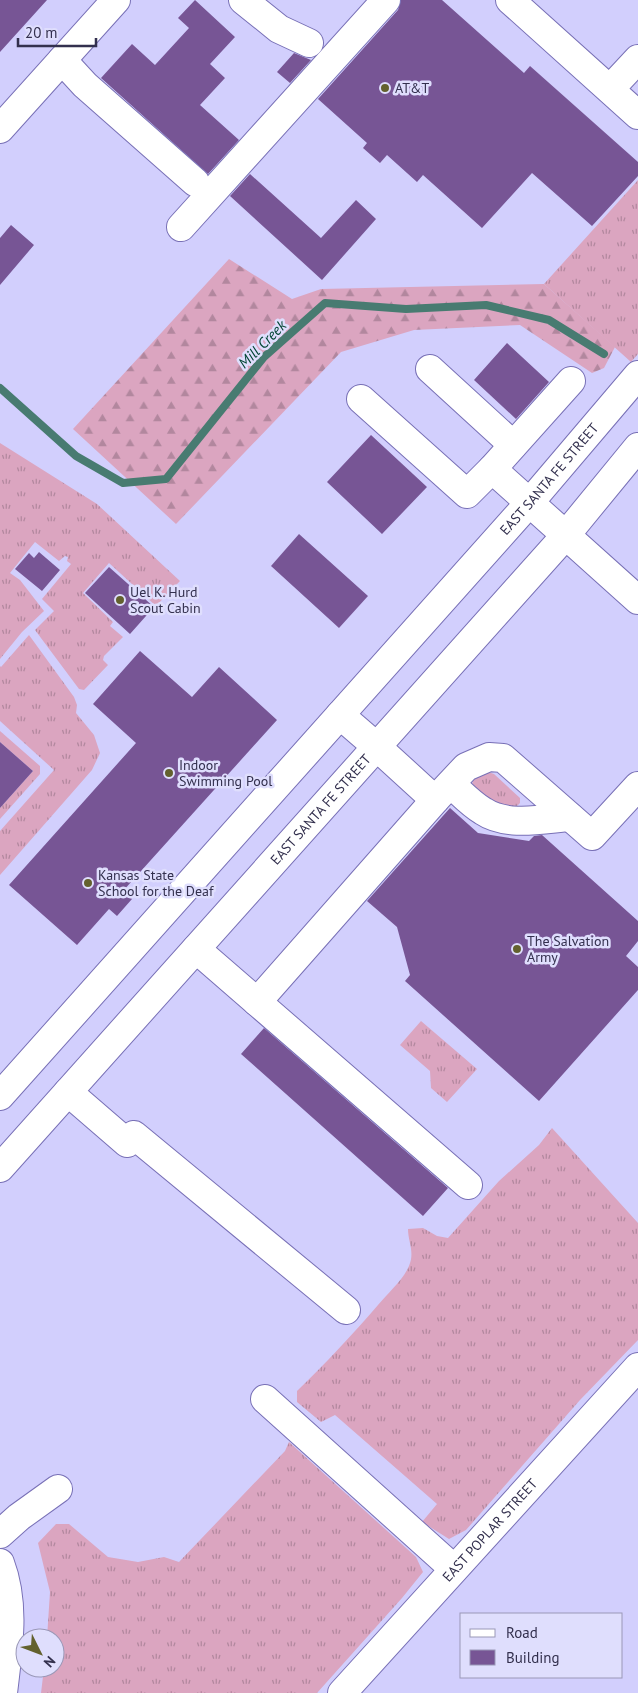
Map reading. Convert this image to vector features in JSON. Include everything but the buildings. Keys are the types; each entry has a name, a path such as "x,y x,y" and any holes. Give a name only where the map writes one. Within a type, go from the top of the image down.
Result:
{"main road":[{"path":"0,129 116,0"},
{"path":"243,0 280,29 309,43"},
{"path":"181,227 386,0"},
{"path":"518,2 638,115"},
{"path":"610,90 638,58"},
{"path":"62,60 85,85 195,182"},
{"path":"430,369 513,446"},
{"name":"EAST SANTA FE STREET","path":"0,1096 530,502 638,375"},
{"path":"361,399 467,494 571,381"},
{"name":"EAST SANTA FE STREET","path":"0,1168 565,536 638,447"},
{"path":"492,469 638,600"},
{"path":"340,715 377,747 443,792 497,818 520,821 570,817"},
{"path":"257,1002 466,767 490,756 503,758 592,836 638,786"},
{"path":"196,949 468,1184"},
{"path":"68,1092 346,1310"},
{"name":"EAST POPLAR STREET","path":"342,1693 638,1366"},
{"path":"265,1399 454,1569"},
{"path":"0,1534 19,1517 58,1489"},
{"path":"0,1563 4,1572 11,1627 3,1693"}],"green space":[{"path":"638,180 638,354 631,362 544,284"},
{"path":"229,259 292,299 321,289 544,284 615,347 604,368 592,373 520,325 414,330 341,352 176,524 73,429"},
{"path":"0,443 97,504 180,581 156,606 109,563 83,593 113,622 110,626 123,637 104,656 103,660 108,665 84,690 79,689 35,630 54,611 42,599 71,564 67,561 68,557 65,556 59,561 35,542 10,573 20,580 44,611 22,632 0,659"},
{"path":"29,635 74,697 77,705 76,713 94,735 100,753 92,770 0,875 0,831 54,770 0,721 0,666"},
{"path":"0,731 40,766 40,774 0,819 0,808 33,771 0,742"},
{"path":"485,771 494,774 520,798 520,803 515,808 490,803 472,785 476,776"},
{"path":"421,1021 477,1069 447,1102 431,1088 430,1071 400,1045"},
{"path":"552,1128 638,1223 638,1340 580,1400 466,1530 449,1539 422,1522 437,1504 335,1415 321,1422 297,1402 297,1391 349,1338 403,1276 411,1261 408,1229 423,1228 437,1236 448,1238 499,1181 539,1145"},
{"path":"289,1442 416,1557 423,1572 317,1693 41,1693 43,1678 65,1678 65,1628 48,1628 50,1592 38,1543 56,1524 69,1524 108,1557 138,1562 164,1557 179,1562 285,1451"}],"waterway":[{"name":"Mill Creek","path":"0,388 76,456 123,483 166,479 264,357 325,303 406,309 486,305 549,320 604,354"}],"place":[{"name":"AT&T","path":"385,88"},
{"name":"Uel K. Hurd Scout Cabin","path":"120,600"},
{"name":"Indoor Swimming Pool","path":"169,773"},
{"name":"Kansas State School for the Deaf","path":"88,883"},
{"name":"The Salvation Army","path":"517,949"}]}
